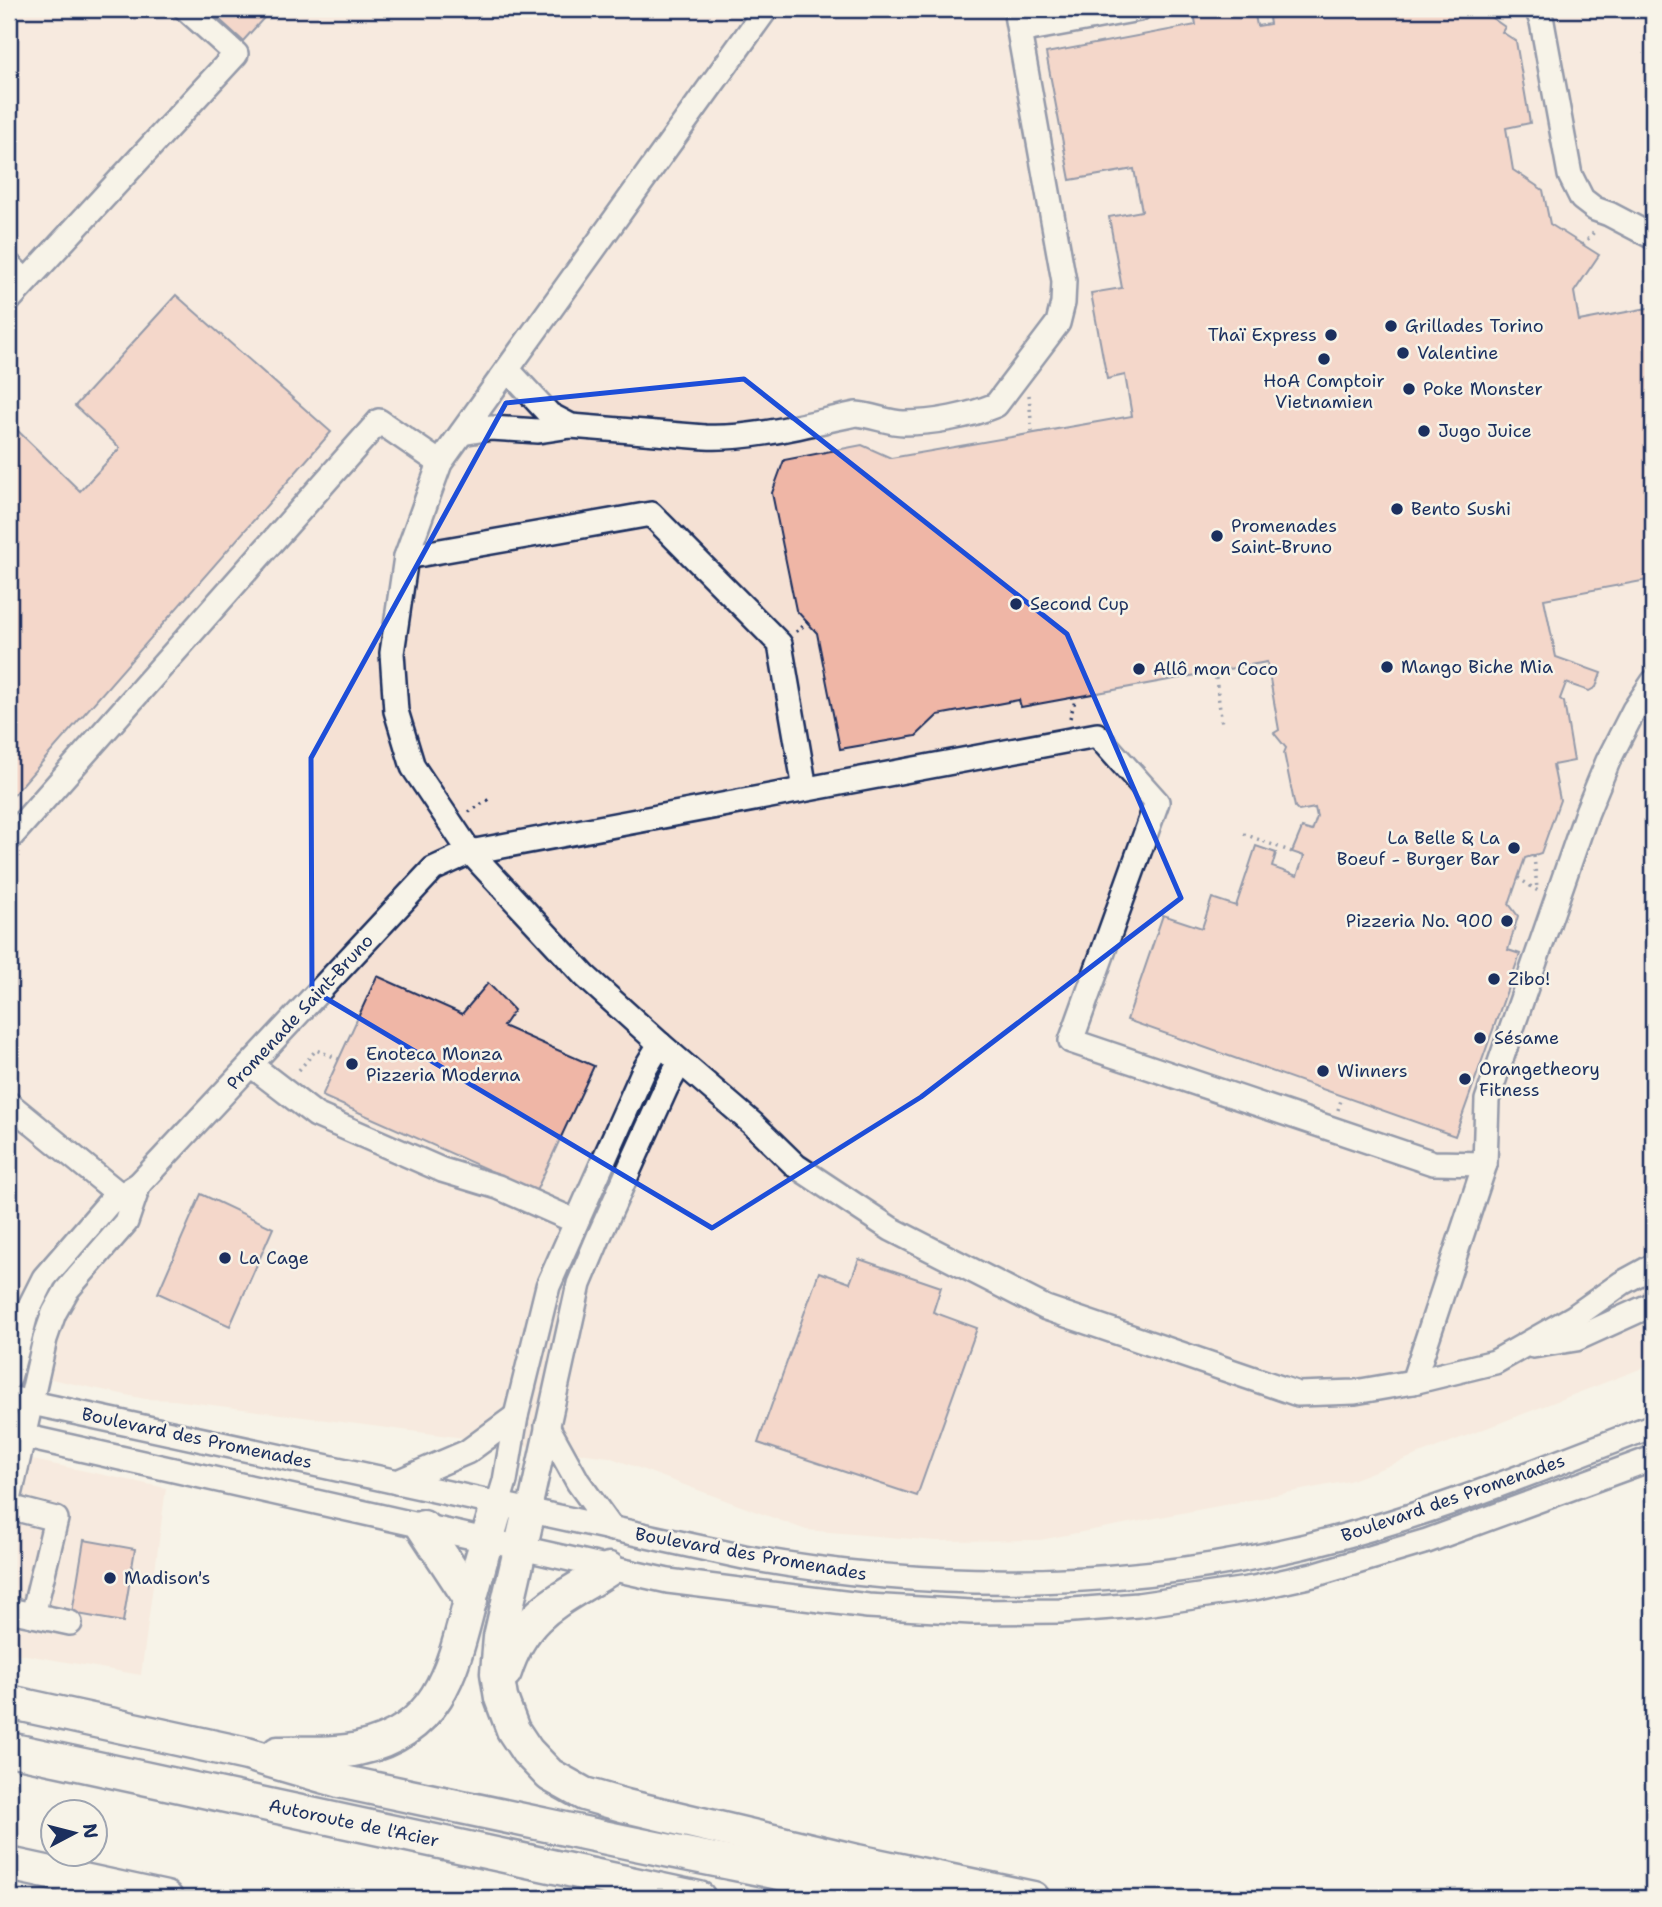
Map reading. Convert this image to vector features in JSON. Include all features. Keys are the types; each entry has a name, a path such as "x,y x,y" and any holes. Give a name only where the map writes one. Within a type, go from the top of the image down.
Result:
{"highway":[{"path":"247,1754 346,1751 382,1742 407,1727 426,1710 448,1678 458,1653 498,1504"},
{"path":"529,1511 498,1649 497,1673 500,1698 513,1730 550,1775 584,1794 686,1822 1033,1898"},
{"path":"423,1527 471,1600"},
{"path":"500,1698 509,1662 528,1627 555,1601 609,1569"},
{"path":"9,1702 247,1754 339,1780 631,1843 849,1888 941,1898"},
{"name":"Autoroute de l'Acier","path":"9,1749 699,1898"},
{"path":"9,1864 166,1898"}],"street":[{"path":"9,300 236,54 186,9"},
{"path":"766,9 440,463 406,557 392,653 396,711 413,766 470,852 584,976 753,1124 796,1166 891,1229 1034,1303 1298,1394 1355,1392 1413,1382 1496,1362 1574,1317 1622,1283 1653,1266"},
{"path":"462,433 491,428 538,431 571,426 724,438 856,414 870,414 902,423 980,411 996,405 1058,323 1065,281 1017,20 1139,9"},
{"path":"1537,9 1542,22 1570,175 1582,199 1595,209 1653,237"},
{"path":"9,265 26,281"},
{"path":"508,370 550,415 571,426"},
{"path":"9,839 379,421 440,463"},
{"path":"406,557 651,514 780,644 805,789"},
{"path":"1413,1382 1485,1164 1487,1100 1587,811 1634,710 1653,682"},
{"name":"Promenade Saint-Bruno","path":"9,1378 26,1314 44,1278 109,1203 131,1195 433,869 470,852 1097,735 1157,802 1071,1041 1433,1163 1485,1164"},
{"path":"498,1504 545,1297 575,1221 643,1072 660,1044"},
{"path":"529,1511 579,1284 662,1096 680,1062"},
{"path":"251,1065 316,1115 442,1170 498,1187 575,1221"},
{"path":"9,1104 131,1195"},
{"name":"Promenade Saint-Bruno","path":"9,1500 17,1435 32,1402 45,1339 54,1313 67,1290 126,1222 131,1195"},
{"path":"1516,1349 1576,1339 1653,1304"},
{"name":"Boulevard des Promenades","path":"9,1398 776,1563 887,1577 1006,1583 1106,1578 1228,1562 1346,1535 1432,1508 1653,1426"},
{"path":"397,1482 461,1455 516,1416"},
{"path":"547,1426 578,1482 612,1529"},
{"name":"Boulevard des Promenades","path":"17,1435 609,1569 706,1587 856,1605 937,1611 1050,1611 1138,1605 1254,1588 1361,1562 1486,1521 1653,1458"},
{"path":"9,1507 56,1519 33,1615"},
{"path":"9,1610 70,1623"}],"path":[{"path":"1215,671 1222,725"},
{"path":"449,821 491,798"},
{"path":"1244,834 1293,852"},
{"path":"1534,856 1538,891"},
{"path":"299,1070 316,1050 339,1059"}],"highlighted area":[{"path":"744,379 1067,634 1181,898 921,1097 712,1228 312,990 311,758 506,403"}],"shaded area":[{"path":"9,9 1653,9 1653,1364 1349,1481 1040,1540 936,1541 806,1530 609,1457 174,1400 145,1399 9,1370"},
{"path":"9,1455 166,1488 141,1675 9,1652"}],"building":[{"path":"208,9 272,9 243,41"},
{"name":"Promenades Saint-Bruno","path":"1211,9 1254,9 1257,26 1270,24 1269,18 1319,9 1328,9 1328,12 1346,9 1468,9 1473,12 1479,9 1505,27 1502,32 1516,41 1530,123 1506,128 1513,170 1543,190 1550,224 1599,255 1574,292 1579,321 1653,307 1653,579 1544,599 1556,657 1601,673 1596,687 1589,691 1566,683 1560,699 1564,702 1574,761 1553,765 1560,800 1541,853 1525,858 1509,904 1518,916 1508,950 1520,954 1455,1136 1127,1020 1163,915 1202,928 1212,898 1236,906 1256,846 1276,853 1272,867 1297,876 1304,856 1292,852 1302,828 1312,831 1317,817 1315,808 1299,811 1295,807 1284,753 1286,748 1274,733 1279,730 1267,662 1021,707 1019,700 938,715 916,736 840,749 817,633 796,610 772,493 784,460 862,445 891,458 1132,416 1125,375 1107,379 1091,293 1122,288 1109,217 1142,211 1134,169 1070,180 1046,53 1196,25 1194,12"},
{"path":"176,295 331,432 9,800 9,437 16,429 80,491 120,448 75,406"},
{"path":"377,976 462,1014 488,983 514,1010 503,1026 594,1066 536,1191 322,1096"},
{"path":"201,1194 273,1228 230,1326 158,1293"},
{"path":"859,1259 941,1287 933,1312 977,1328 917,1496 758,1443 819,1272 850,1283"},
{"path":"84,1540 135,1549 123,1622 72,1613"}],"place":[{"name":"Grillades Torino","path":"1391,326"},
{"name":"Thaï Express","path":"1331,335"},
{"name":"Valentine","path":"1403,353"},
{"name":"HoA Comptoir Vietnamien","path":"1324,359"},
{"name":"Poke Monster","path":"1409,389"},
{"name":"Jugo Juice","path":"1424,431"},
{"name":"Bento Sushi","path":"1397,509"},
{"name":"Promenades Saint-Bruno","path":"1217,536"},
{"name":"Second Cup","path":"1016,604"},
{"name":"Mango Biche Mia","path":"1387,667"},
{"name":"Allô mon Coco","path":"1139,669"},
{"name":"La Belle & La Boeuf - Burger Bar","path":"1514,848"},
{"name":"Pizzeria No. 900","path":"1507,921"},
{"name":"Zibo!","path":"1494,979"},
{"name":"Sésame","path":"1480,1038"},
{"name":"Enoteca Monza Pizzeria Moderna","path":"352,1064"},
{"name":"Winners","path":"1323,1071"},
{"name":"Orangetheory Fitness","path":"1465,1079"},
{"name":"La Cage","path":"225,1258"},
{"name":"Madison's","path":"110,1578"}]}
